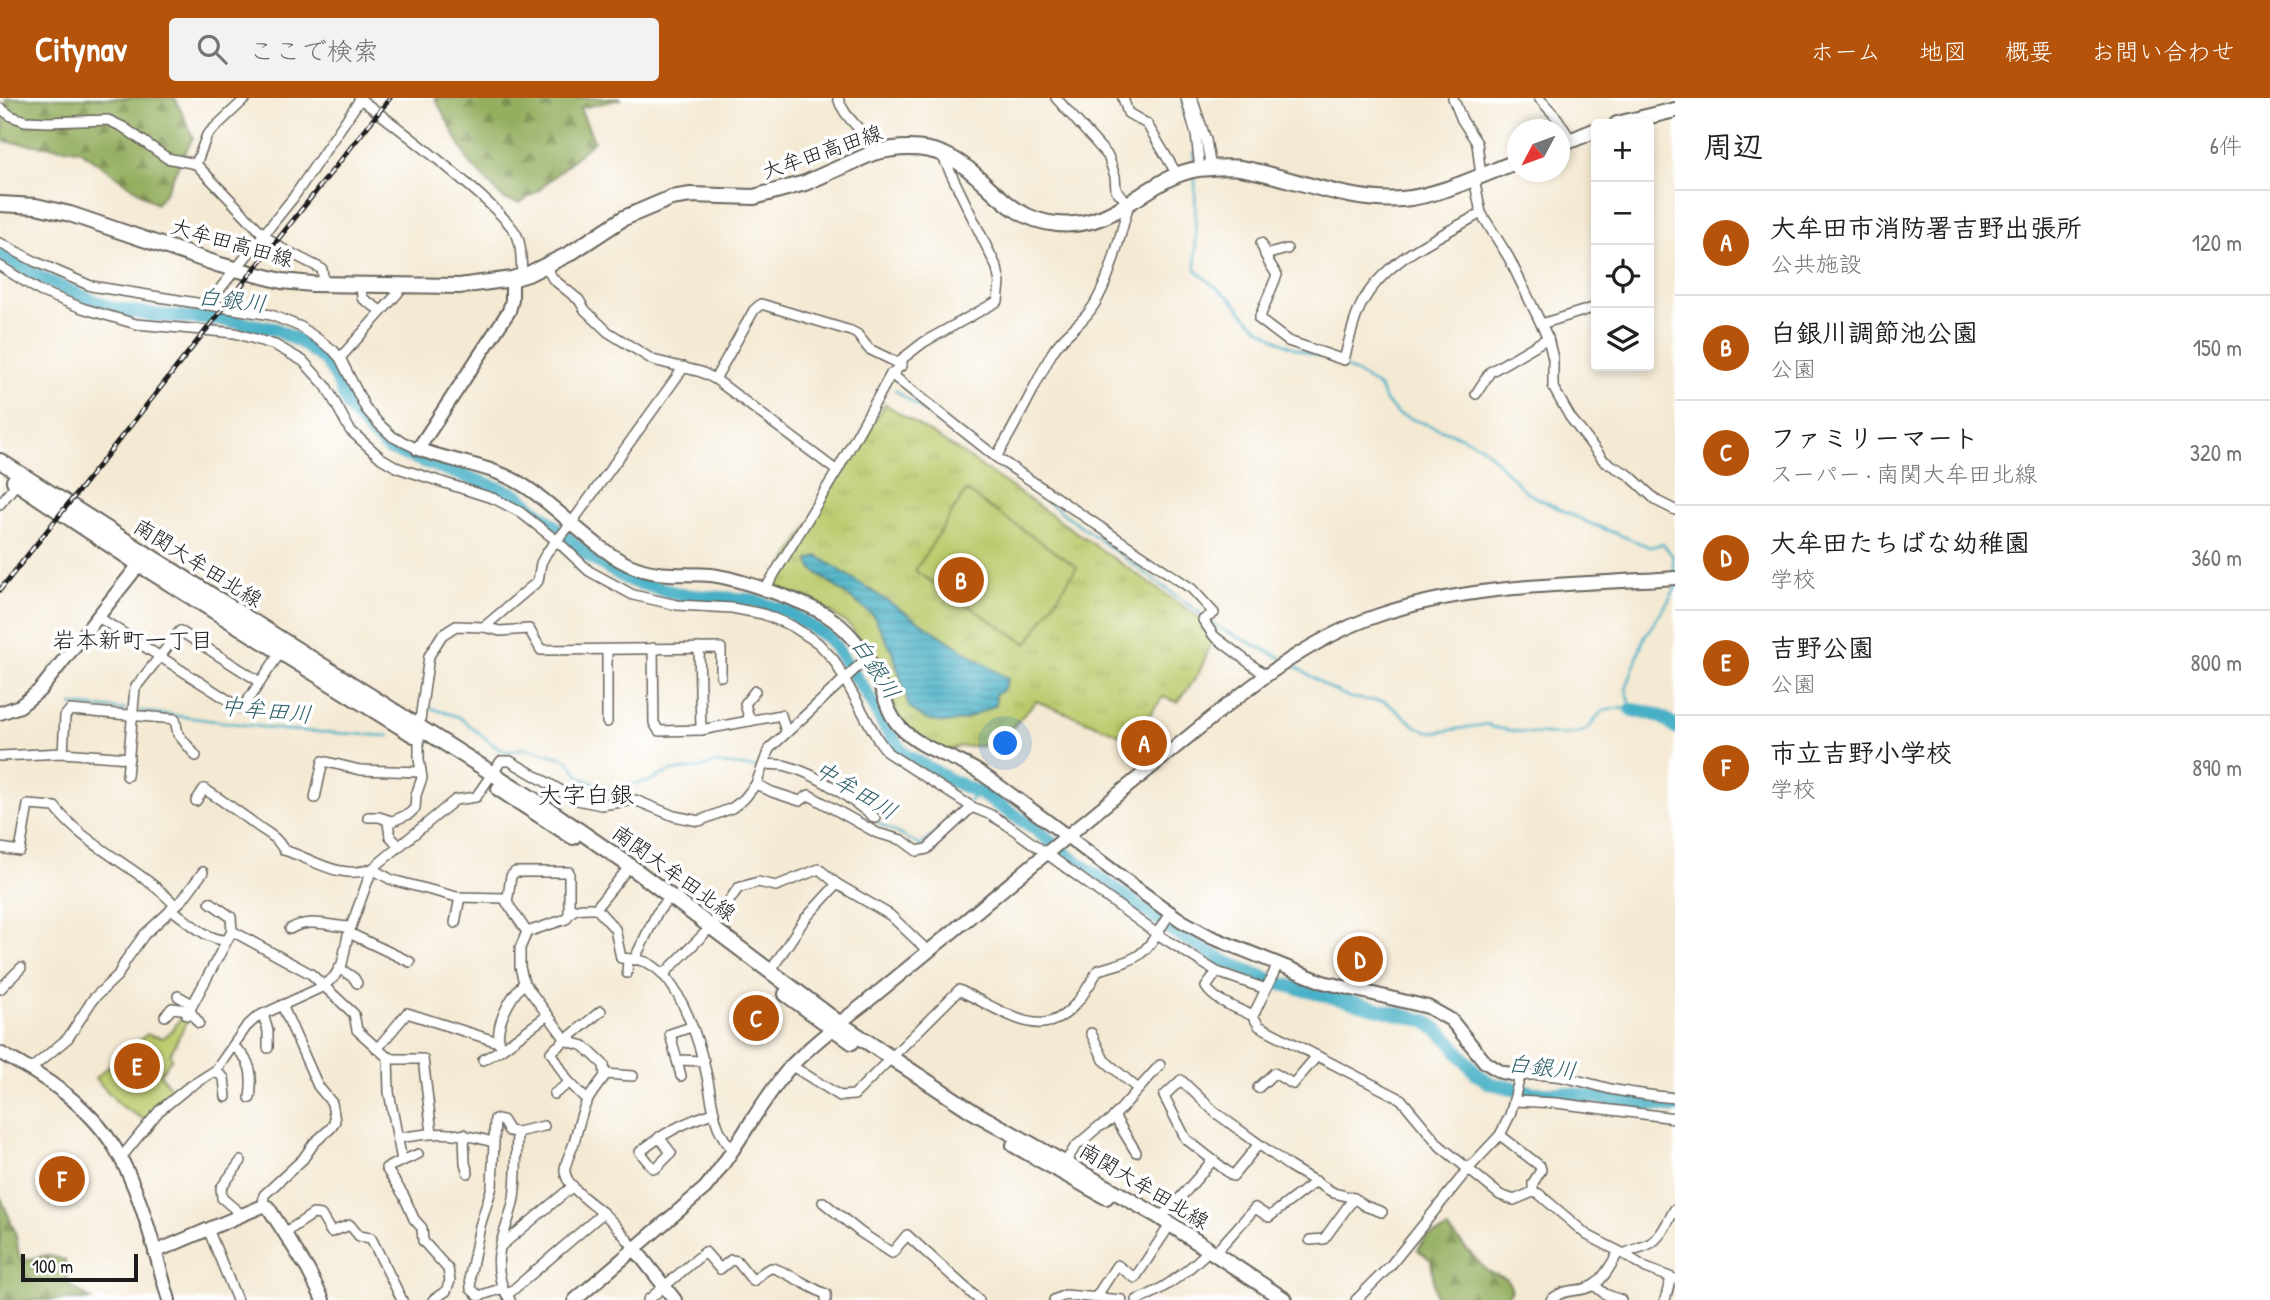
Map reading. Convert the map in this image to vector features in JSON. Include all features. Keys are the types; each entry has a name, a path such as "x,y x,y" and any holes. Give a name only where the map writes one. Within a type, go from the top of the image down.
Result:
{"main road":[{"path":"1638,119 1675,110"},
{"path":"1570,141 1591,132"},
{"name":"大牟田高田線","path":"0,204 36,206 70,214 237,270 282,281 459,286 517,277 546,266 624,218 671,198 691,195 754,197 805,183 873,153 910,148 940,152 970,168 1009,205 1038,219 1056,224 1086,222 1129,204 1178,176 1206,169 1238,167 1370,198 1401,199 1423,195 1507,165"},
{"name":"南関大牟田北線","path":"0,461 280,653 419,733"},
{"name":"南関大牟田北線","path":"0,472 490,777 666,902 771,970 835,1026"},
{"name":"南関大牟田北線","path":"490,777 539,803 626,863 835,1026 972,1111 1160,1217 1270,1300"},
{"name":"南関大牟田北線","path":"887,1060 970,1120 1209,1254 1285,1300"}],"street":[{"path":"196,164 208,135 246,98"},
{"path":"207,305 293,198 360,98 478,194 508,223 518,237 517,277 509,311 418,449"},
{"path":"838,98 848,118 871,144 873,153"},
{"path":"996,457 1061,338 1087,315 1094,305 1112,263 1129,204 1116,190 1115,176 1108,156 1056,98"},
{"path":"1122,98 1128,113 1147,124 1178,176"},
{"path":"1186,98 1206,169"},
{"path":"1192,98 1206,139 1206,169"},
{"path":"1453,98 1462,120 1477,144 1481,213 1509,258 1548,338 1553,359 1553,387 1570,417 1604,460 1629,475 1657,501 1675,510"},
{"path":"1539,98 1557,119"},
{"path":"0,108 25,121 108,120 123,127 167,158 196,164 264,235 322,269 324,284"},
{"path":"902,365 902,359 924,342 998,301 1000,294 996,268 940,152"},
{"path":"1261,243 1278,275 1259,319 1288,341 1344,360 1361,305 1374,286 1403,257 1481,213"},
{"path":"0,243 91,286 271,315 301,327 340,358 366,409 393,437 418,449 519,482 544,499 603,549 637,568 660,574 712,575 809,606 826,615 842,626 876,673 888,710 906,733 979,772 1169,914 1211,937 1323,982 1441,1012 1451,1020 1485,1062 1519,1079 1541,1074 1567,1077 1613,1089 1675,1098"},
{"path":"1265,255 1287,249"},
{"path":"0,266 40,291 82,308 136,324 234,333 275,345 303,361 326,386 350,430 381,458 398,468 495,499 520,512 558,539 589,571 633,595 677,605 732,608 763,614 792,626 818,643 834,660 888,752 903,764 969,805 991,815 1217,972 1267,987"},
{"path":"546,266 553,279 579,300 585,310 608,332 653,360 701,372 715,379 837,471"},
{"path":"361,284 362,298 380,311"},
{"path":"340,358 398,293 399,285"},
{"path":"715,379 754,310 761,304 851,331 857,334 869,349 902,365"},
{"path":"1541,324 1593,308"},
{"path":"1476,394 1490,372 1548,338"},
{"path":"764,591 837,471 891,374 902,365"},
{"path":"484,627 538,581 541,563 684,367"},
{"path":"891,374 996,457 1192,589 1214,613 1203,620 1214,636 1265,675"},
{"path":"0,504 17,483"},
{"path":"0,713 20,706 40,690 143,560"},
{"path":"575,1300 705,1188 734,1150 771,1092 792,1066 835,1026 929,952 1265,675 1346,629 1375,617 1434,600 1495,590 1675,578"},
{"path":"99,617 242,709 280,653"},
{"path":"398,845 387,828 387,823 409,814 415,808 422,778 419,733 429,656 442,635 456,626 484,627 500,631 529,629 541,650 721,648 721,676"},
{"path":"127,776 135,688 180,631 260,682"},
{"path":"653,648 654,723 659,731 701,730 781,715 786,732"},
{"path":"699,648 701,730"},
{"path":"607,650 607,722"},
{"path":"196,801 204,789 278,838 284,850 337,871 357,874 372,869 455,800 476,797 501,761 510,761 577,800 601,805 635,800 674,816 699,821 732,808 744,799 756,784 769,749 865,660"},
{"path":"750,721 745,704 755,691"},
{"path":"63,753 65,716 70,710 175,719 178,734 196,756"},
{"path":"0,757 63,753 128,758"},
{"path":"315,798 323,761 360,770 421,772"},
{"path":"763,768 784,765 817,778 833,786 875,818"},
{"path":"756,784 792,800 800,801 808,795 877,832 902,840 917,851 927,849 969,805"},
{"path":"0,848 20,851 29,805 55,807 69,824 127,864 208,936 227,940"},
{"path":"368,817 391,821"},
{"path":"372,869 392,880 460,897 504,898 527,932"},
{"path":"120,1159 159,1111 186,1089 215,1072 246,1027 263,1014 324,985 334,977 372,869"},
{"path":"663,975 709,929 738,888 758,882 776,886 819,869 837,884 890,915 929,952"},
{"path":"32,1068 68,1038 93,999 118,975 125,960 144,935 183,898 203,872"},
{"path":"507,903 511,876 515,872 569,873 569,912 566,919 527,932 520,948 520,967 524,983 567,1041 584,1046 604,1065 605,1074 580,1115 565,1169 566,1178 588,1203 603,1213 675,1300"},
{"path":"597,908 625,872"},
{"path":"771,970 804,920 837,884"},
{"path":"455,923 460,897"},
{"path":"189,1010 232,931 231,917 210,902"},
{"path":"627,973 631,959 666,902"},
{"path":"569,912 577,908 597,908 615,929 621,958 650,964 674,988 704,1061 714,1112 724,1142 734,1150"},
{"path":"792,1066 840,1096 853,1095 960,990 1029,1023 1040,1025 1056,1021 1084,997 1098,970 1135,960 1147,949 1169,914"},
{"path":"290,929 307,923 322,922 350,930 363,941 410,962"},
{"path":"232,931 311,974 354,1014 357,1030 388,1057 423,1059 432,1133"},
{"path":"1253,1016 1278,964"},
{"path":"0,989 21,968"},
{"path":"339,968 357,983"},
{"path":"0,971 9,980"},
{"path":"1217,972 1206,987 1207,991 1221,1001 1253,1016 1259,1026 1401,1099 1440,1146 1500,1195 1514,1200 1533,1192 1539,1194 1587,1235 1646,1268 1673,1279 1665,1300"},
{"path":"500,1045 498,1031 516,991 524,983"},
{"path":"178,996 198,1023"},
{"path":"263,1206 264,1195 303,1159 335,1121 332,1103 318,1086 282,1005"},
{"path":"165,1016 172,1008 189,1010"},
{"path":"587,1100 569,1083 551,1052 601,1011"},
{"path":"377,1049 407,1013 500,1045"},
{"path":"263,1014 268,1031 268,1048"},
{"path":"483,1060 500,1045 548,1015"},
{"path":"681,1076 670,1034 691,1027"},
{"path":"1091,1033 1104,1060 1138,1089"},
{"path":"233,1046 245,1055 248,1061 253,1079 250,1098"},
{"path":"1,1055 32,1068 83,1109 114,1146 133,1186 169,1300"},
{"path":"1258,1088 1274,1073 1293,1084 1317,1055"},
{"path":"388,1057 389,1092 402,1161"},
{"path":"677,1060 704,1061"},
{"path":"1065,1163 1075,1147 1114,1116 1160,1065"},
{"path":"215,1072 223,1079 226,1097"},
{"path":"605,1074 633,1076"},
{"path":"1356,1300 1390,1266 1469,1168 1500,1135 1515,1100 1519,1079"},
{"path":"1258,1145 1233,1176 1186,1139 1164,1096 1181,1080 1216,1113 1258,1145 1334,1193 1354,1198 1382,1212"},
{"path":"554,1094 569,1083"},
{"path":"1515,1100 1675,1118"},
{"path":"659,1137 674,1131 680,1124 714,1112"},
{"path":"1114,1116 1136,1152"},
{"path":"544,1126 517,1132 509,1131 502,1120 495,1119 492,1187 480,1226 470,1276 471,1289 478,1296 507,1294 603,1213"},
{"path":"507,1294 497,1269 513,1199 517,1132"},
{"path":"398,1138 432,1133 464,1133 493,1142"},
{"path":"464,1133 468,1173"},
{"path":"1500,1135 1540,1166 1541,1170 1532,1183 1533,1192"},
{"path":"418,1154 386,1168 404,1196 414,1219 422,1228 423,1241 448,1269 450,1281 446,1291 433,1300"},
{"path":"1160,1217 1213,1160"},
{"path":"241,1161 221,1188 222,1198 242,1215"},
{"path":"1137,1300 1178,1278 1209,1254 1255,1208 1269,1217 1317,1181"},
{"path":"501,1246 573,1185"},
{"path":"1310,1240 1324,1239 1354,1198"},
{"path":"824,1202 860,1232 892,1253 907,1235 979,1300"},
{"path":"155,1252 263,1206 271,1210 323,1300"},
{"path":"1551,1300 1568,1290 1581,1290 1594,1285 1621,1253 1650,1243 1660,1234 1675,1209"},
{"path":"285,1233 313,1214 321,1215 331,1232 349,1225 359,1236 371,1238 402,1300"},
{"path":"208,1229 237,1300"},
{"path":"1096,1297 1117,1265 1135,1278 1166,1231"},
{"path":"649,1300 705,1252 720,1269 731,1260 737,1261 753,1281 768,1269 775,1268 812,1290 826,1294 825,1300"},
{"path":"1594,1285 1605,1294 1621,1300"},
{"path":"1054,1300 1065,1295 1122,1300"}],"green space":[{"path":"6,98 175,98 193,137 164,195 156,204 79,150 2,141"},
{"path":"435,98 621,99 580,108 594,141 538,191 520,203 504,199 470,164"},
{"path":"885,404 962,453 1217,630 1199,673 1178,702 1163,697 1131,739 1036,701 1009,731 991,744 957,747 947,752 912,732 898,717 872,655 850,626 813,600 777,588 775,583"},
{"path":"966,491 1077,567 1027,644 915,571"},
{"path":"183,1015 188,1019 170,1054 172,1058 160,1074 174,1092 145,1120 121,1106 95,1078 147,1034 163,1038 170,1033"},
{"path":"0,1196 15,1231 22,1261 47,1255 65,1260 68,1284 92,1300 0,1300"},
{"path":"1448,1229 1487,1271 1507,1279 1512,1290 1504,1300 1436,1300 1431,1260 1418,1250 1425,1238"}],"water":[{"path":"818,556 1008,679 1002,692 995,694 996,705 964,720 944,723 925,719 909,707 893,653 873,615 812,569 809,560"}],"waterway":[{"path":"1183,101 1184,115 1189,125"},
{"path":"1194,152 1194,166"},
{"path":"1195,176 1196,269 1232,300 1251,321 1270,335 1296,349 1328,359"},
{"name":"白銀川","path":"0,255 47,281 110,308 154,315 226,320 275,329 301,342 326,360 349,407 373,435 390,449 517,495 590,557 629,580 682,595 751,600 788,612 829,638 904,754 983,795 1033,827 1071,858 1178,934 1226,962 1278,983 1426,1021 1446,1037 1476,1073 1489,1083 1536,1093 1563,1093 1675,1107"},
{"path":"1334,361 1380,388 1385,401 1398,414 1462,437 1484,448 1524,490 1535,497 1589,523 1650,547 1663,544 1672,555 1674,576"},
{"path":"895,390 1223,630 1282,658"},
{"path":"1290,663 1331,689 1351,698 1386,702 1417,727 1428,731 1439,732 1488,724 1491,727 1539,734 1577,733 1588,729 1604,711 1613,708 1632,710 1626,689 1644,638 1669,600 1675,589 1675,582"},
{"name":"中牟田川","path":"72,705 126,710"},
{"name":"中牟田川","path":"431,708 459,717 499,749 509,752 525,748 564,758 581,778 612,791 650,781 671,771 700,768 715,763 758,768"},
{"path":"1632,710 1661,717 1675,728"},
{"name":"中牟田川","path":"140,711 285,730 389,736"},
{"name":"中牟田川","path":"765,769 786,770"},
{"name":"中牟田川","path":"876,822 921,846 978,793"}],"railway":[{"path":"0,590 390,98"}],"place":[{"name":"白銀川調節池公園","path":"961,580"},
{"name":"大牟田市消防署吉野出張所","path":"1144,743"},
{"name":"大牟田たちばな幼稚園","path":"1360,959"},
{"name":"ファミリーマート","path":"756,1018"},
{"name":"吉野公園","path":"137,1066"},
{"name":"市立吉野小学校","path":"62,1179"}],"district":[{"name":"岩本新町一丁目","path":"133,640"},
{"name":"大字白銀","path":"586,795"}]}
